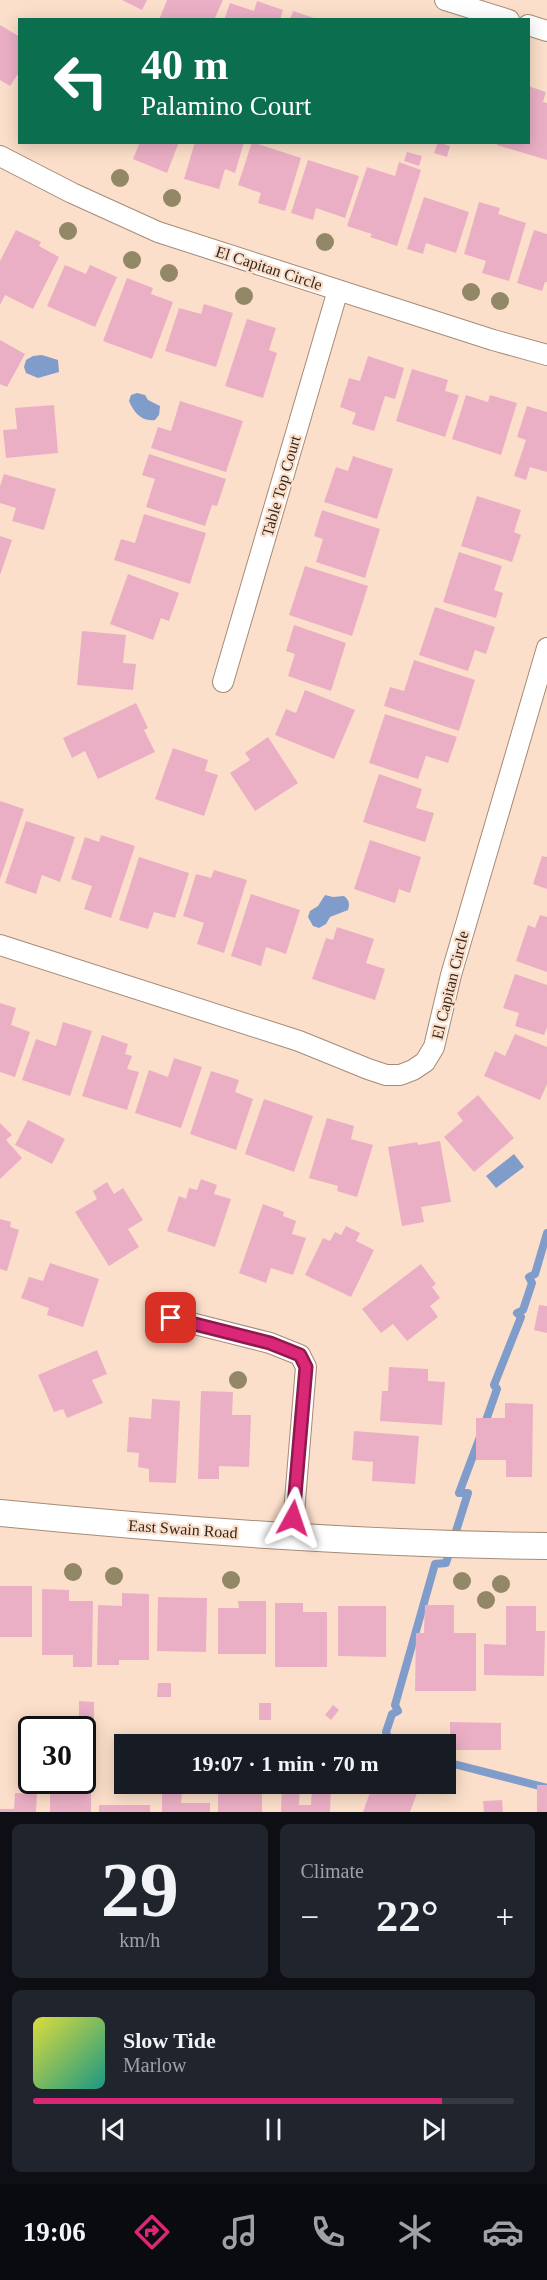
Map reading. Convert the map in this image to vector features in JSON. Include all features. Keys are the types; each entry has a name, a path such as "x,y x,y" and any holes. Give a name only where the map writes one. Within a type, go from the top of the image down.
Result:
{"street":[{"path":"445,0 502,18"},
{"path":"530,27 547,31"},
{"name":"El Capitan Circle","path":"0,156 72,193 158,232 493,340 547,355"},
{"name":"Table Top Court","path":"224,682 338,290"},
{"name":"El Capitan Circle","path":"0,945 299,1041 386,1075 400,1075 413,1070 425,1062 434,1047 454,963 547,648"},
{"path":"171,1318 270,1343 300,1355 306,1367 292,1536"},
{"name":"East Swain Road","path":"0,1513 147,1528 426,1544 547,1546"}],"water":[{"path":"42,355 58,360 59,372 38,378 26,373 24,367 26,360"},
{"path":"137,393 145,395 148,400 160,406 159,415 155,420 142,418 133,409 129,401 131,395"},
{"path":"325,895 344,896 349,902 349,908 330,917 326,924 319,928 313,926 308,917 310,911 318,906"},
{"path":"514,1154 524,1167 496,1188 486,1176"}],"building":[{"path":"122,0 147,0 142,10"},
{"path":"167,0 223,0 215,18 160,18"},
{"path":"257,1 283,10 281,18 225,18 230,3 254,11"},
{"path":"293,11 314,18 291,18"},
{"path":"0,25 18,36 18,74 10,86 0,80"},
{"path":"530,87 546,92 543,102 547,103 547,160 497,145 530,144"},
{"path":"139,144 178,144 167,173 133,159"},
{"path":"194,144 243,144 235,173 225,169 219,189 184,179"},
{"path":"251,144 258,144 301,158 285,211 258,203 261,193 238,185"},
{"path":"437,144 450,146 447,157 434,153"},
{"path":"407,152 422,156 419,166 404,161"},
{"path":"308,160 359,176 345,218 316,208 313,220 291,213"},
{"path":"399,162 421,170 397,246 370,237 372,234 347,226 367,167 395,176"},
{"path":"424,197 469,212 456,253 426,243 423,254 407,249"},
{"path":"479,202 500,208 498,214 526,223 509,281 482,273 486,261 464,254"},
{"path":"16,230 41,242 39,246 59,257 33,309 5,295 0,305 0,261"},
{"path":"534,230 547,234 547,282 542,291 517,283"},
{"path":"65,265 86,274 90,265 117,277 95,327 47,306"},
{"path":"127,278 153,288 151,294 173,302 152,359 103,341"},
{"path":"204,304 233,313 216,367 165,351 179,308 201,314"},
{"path":"247,319 276,328 269,350 277,353 263,398 225,386"},
{"path":"0,340 25,354 7,387 0,384"},
{"path":"368,356 404,368 395,399 385,396 374,431 352,424 356,413 340,407 349,378 360,381"},
{"path":"412,369 448,380 445,391 459,395 445,437 396,421"},
{"path":"466,395 488,402 490,395 517,403 501,455 452,439"},
{"path":"180,401 243,421 226,472 151,448 158,427 171,431"},
{"path":"54,405 58,453 6,458 3,430 17,429 15,408"},
{"path":"527,406 547,412 547,472 530,467 526,480 514,476 526,440 517,437"},
{"path":"149,454 226,479 217,506 212,505 205,526 146,507 155,479 142,475"},
{"path":"353,456 393,469 377,519 324,502 336,467 348,471"},
{"path":"4,474 56,489 44,530 12,521 16,508 0,503 0,486"},
{"path":"477,496 521,510 514,532 521,535 512,562 461,546"},
{"path":"322,510 380,529 365,578 316,562 323,539 314,536"},
{"path":"144,514 206,533 190,584 114,560 121,539 135,543"},
{"path":"0,536 12,540 0,575"},
{"path":"459,552 502,566 494,590 503,593 496,618 443,602"},
{"path":"305,566 368,586 352,636 289,615"},
{"path":"128,574 179,593 169,621 161,618 153,640 110,624"},
{"path":"435,607 495,627 486,654 475,650 468,671 419,655"},
{"path":"294,625 346,643 331,691 288,676 295,654 286,651"},
{"path":"82,631 126,635 123,663 136,664 133,690 77,685"},
{"path":"414,660 475,680 459,731 384,706 390,687 404,691"},
{"path":"305,690 355,710 334,759 275,735 286,709 296,713"},
{"path":"136,703 148,728 144,730 155,752 98,779 85,751 72,758 63,738"},
{"path":"385,714 457,737 448,763 426,756 418,779 369,763"},
{"path":"268,737 298,783 255,811 230,773 250,760 245,753"},
{"path":"173,748 208,760 205,771 218,775 204,816 155,799"},
{"path":"379,774 422,789 416,808 434,813 425,842 363,822"},
{"path":"0,801 24,809 0,879"},
{"path":"26,821 75,837 60,882 42,875 36,894 5,883"},
{"path":"101,835 135,846 111,918 84,909 92,886 71,879 85,837 99,842"},
{"path":"370,840 421,857 410,893 399,889 395,903 354,889"},
{"path":"542,856 547,857 547,889 533,884"},
{"path":"139,857 189,873 175,918 154,912 148,929 119,920"},
{"path":"214,870 247,880 224,953 197,944 204,923 183,916 196,874 211,878"},
{"path":"251,894 300,910 286,954 266,947 261,966 231,956"},
{"path":"540,915 547,917 547,972 516,961 528,925 535,928"},
{"path":"337,927 374,939 366,963 385,969 375,1000 312,979 326,938 333,940"},
{"path":"515,974 547,985 547,1027 544,1035 515,1026 519,1013 503,1008"},
{"path":"0,1003 16,1008 11,1025 30,1032 15,1077 0,1072"},
{"path":"63,1022 92,1031 70,1096 22,1080 36,1039 56,1046"},
{"path":"515,1034 547,1047 547,1084 540,1100 484,1076 495,1051 505,1056"},
{"path":"102,1035 128,1044 125,1054 132,1056 127,1069 139,1072 127,1110 82,1096"},
{"path":"174,1058 202,1067 181,1128 135,1113 149,1070 168,1077"},
{"path":"211,1071 239,1080 235,1092 253,1099 236,1150 190,1134"},
{"path":"478,1095 514,1138 474,1172 444,1137 463,1121 457,1113"},
{"path":"264,1099 313,1116 294,1172 245,1154"},
{"path":"327,1118 354,1126 351,1139 373,1145 357,1197 337,1191 338,1186 309,1178"},
{"path":"28,1120 65,1139 52,1164 15,1145"},
{"path":"0,1123 12,1135 6,1140 22,1158 0,1179"},
{"path":"440,1141 451,1202 421,1207 424,1222 402,1226 388,1147"},
{"path":"201,1179 217,1185 214,1194 231,1199 215,1247 167,1231 179,1196 186,1199 189,1188 197,1190"},
{"path":"107,1182 114,1194 123,1188 143,1220 128,1229 139,1247 109,1266 75,1212 97,1199 93,1191"},
{"path":"263,1204 284,1212 283,1216 296,1221 292,1234 306,1238 293,1275 271,1268 266,1283 239,1273"},
{"path":"0,1219 11,1222 10,1227 19,1230 7,1271 0,1269"},
{"path":"346,1226 360,1233 356,1241 374,1250 351,1297 305,1275 323,1238 330,1241 335,1232 341,1235"},
{"path":"50,1263 99,1279 83,1327 47,1315 49,1308 21,1298 29,1277 43,1281"},
{"path":"421,1264 436,1284 432,1287 440,1298 430,1306 438,1317 407,1341 393,1324 381,1333 362,1309"},
{"path":"539,1305 547,1306 547,1333 534,1330"},
{"path":"97,1350 107,1374 92,1380 103,1403 67,1418 63,1409 54,1412 38,1375"},
{"path":"389,1367 428,1369 428,1381 445,1382 442,1425 380,1421 382,1391 388,1391"},
{"path":"201,1391 233,1392 232,1415 251,1415 249,1467 219,1466 219,1479 198,1479"},
{"path":"152,1399 180,1401 176,1483 149,1482 149,1469 138,1467 139,1453 127,1452 129,1417 151,1419"},
{"path":"505,1403 533,1404 532,1477 506,1477 506,1460 476,1460 476,1418 505,1418"},
{"path":"354,1431 419,1436 415,1484 372,1481 373,1462 352,1460"},
{"path":"0,1586 32,1586 32,1637 0,1637"},
{"path":"42,1589 69,1590 69,1601 93,1601 92,1667 73,1667 73,1655 42,1655"},
{"path":"122,1593 149,1594 149,1660 119,1660 119,1665 97,1665 98,1605 122,1606"},
{"path":"158,1597 207,1598 206,1652 157,1651"},
{"path":"238,1601 266,1601 266,1654 218,1654 218,1608 239,1608"},
{"path":"275,1603 303,1603 303,1612 327,1612 327,1667 275,1667"},
{"path":"425,1605 454,1605 454,1633 476,1633 476,1691 415,1691 416,1633 424,1633"},
{"path":"338,1606 386,1606 386,1657 338,1656"},
{"path":"506,1606 536,1606 536,1631 545,1631 544,1676 484,1675 484,1644 506,1645"},
{"path":"158,1683 171,1683 171,1697 157,1697"},
{"path":"79,1701 94,1702 94,1716 79,1716"},
{"path":"259,1703 271,1703 271,1720 259,1720"},
{"path":"333,1705 339,1710 331,1720 325,1715"},
{"path":"450,1722 501,1723 501,1750 456,1750 456,1734 450,1734"},
{"path":"537,1785 547,1785 547,1812 537,1812"},
{"path":"15,1793 37,1794 36,1812 0,1812 0,1809 14,1809"},
{"path":"50,1794 91,1794 91,1812 50,1812"},
{"path":"162,1794 182,1794 181,1803 210,1803 210,1812 162,1812"},
{"path":"218,1794 262,1794 262,1812 218,1812"},
{"path":"282,1794 300,1794 299,1805 311,1805 312,1794 331,1794 330,1812 281,1812"},
{"path":"369,1794 417,1794 410,1812 363,1812"},
{"path":"502,1800 503,1812 484,1812 483,1801"},
{"path":"99,1805 150,1805 150,1812 99,1812"}],"waterway":[{"path":"484,1426 497,1389 494,1385 521,1317 517,1313 523,1310 532,1283 529,1277 535,1274 547,1233"},
{"path":"387,1734 392,1714 398,1711 395,1705 435,1564 446,1563 468,1493 459,1493 480,1437"},
{"path":"456,1765 547,1788"}],"route":[{"path":"171,1318 270,1343 300,1355 306,1367 293,1518"}]}
